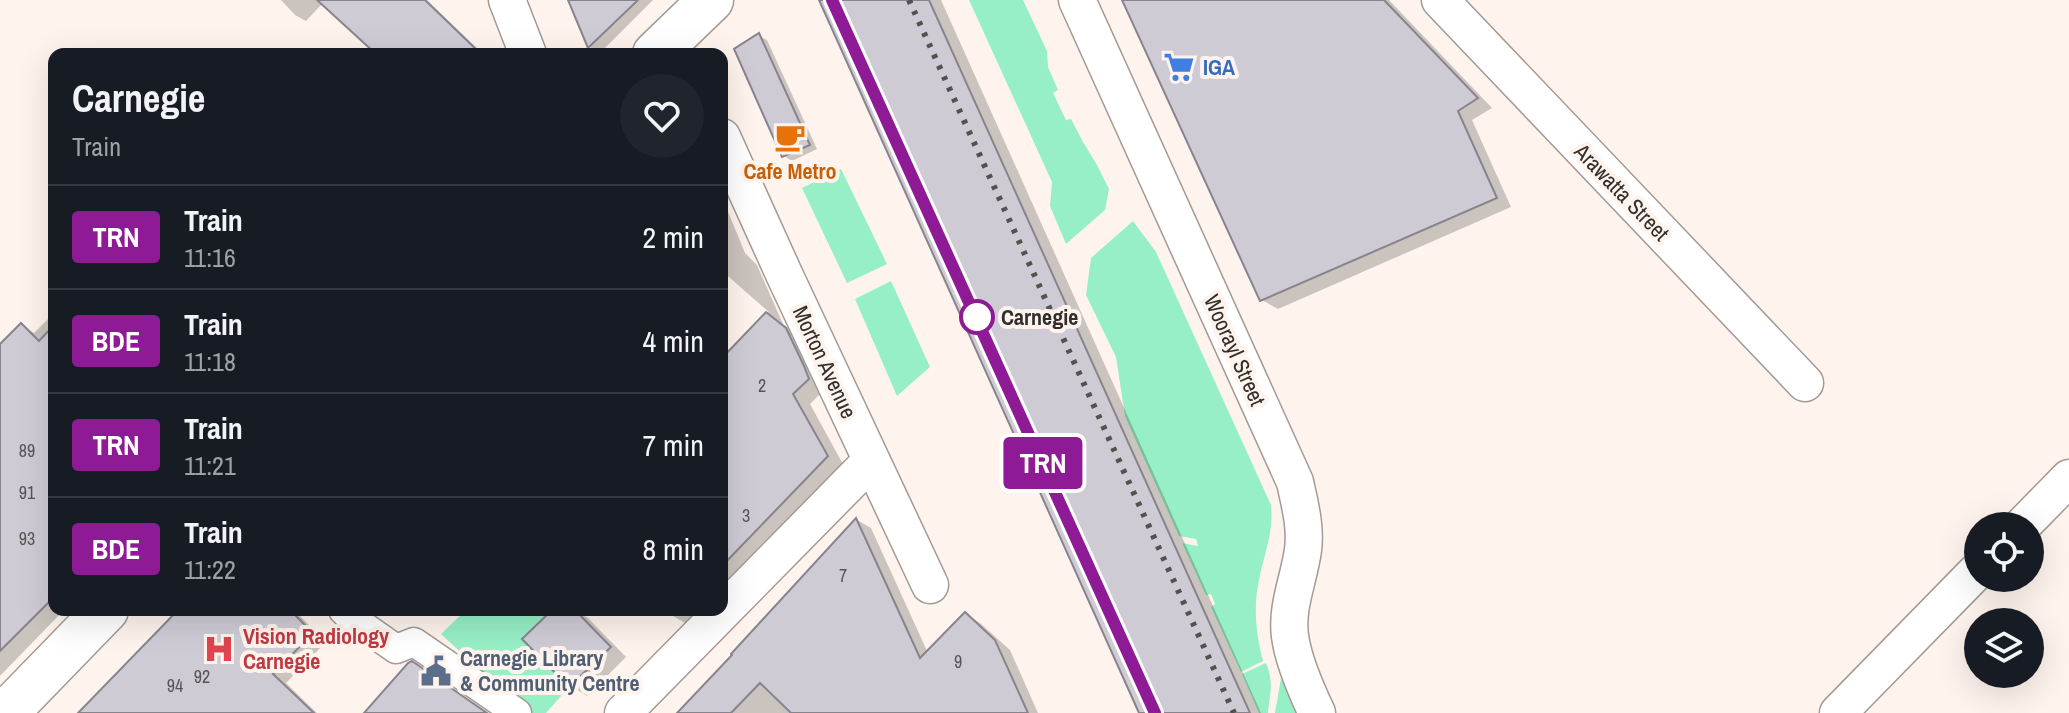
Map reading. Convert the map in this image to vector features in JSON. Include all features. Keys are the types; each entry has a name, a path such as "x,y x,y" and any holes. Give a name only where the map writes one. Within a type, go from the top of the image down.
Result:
{"street":[{"path":"507,0 526,48"},
{"path":"671,48 711,0"},
{"name":"Woorayl Street","path":"1077,0 1295,482 1303,519 1303,550 1291,600 1290,636 1300,673 1317,713"},
{"name":"Arawatta Street","path":"1440,0 1805,383"},
{"name":"Morton Avenue","path":"728,150 930,585"},
{"path":"728,606 871,461"},
{"path":"2036,512 2069,478"},
{"path":"1838,713 1964,584"},
{"path":"6,713 100,616"},
{"path":"349,616 396,649 414,642 517,713"},
{"path":"623,713 718,616"}],"green space":[{"path":"969,0 1023,0 1047,51 1048,67 1058,90 1053,93 1066,120 1071,119 1109,189 1105,210 1066,244 1050,206 1052,182"},
{"path":"841,169 887,264 847,283 802,188"},
{"path":"1133,221 1156,252 1271,505 1270,534 1256,601 1257,631 1263,661 1241,672 1211,607 1215,604 1211,594 1206,595 1182,543 1198,546 1196,539 1179,536 1125,416 1116,357 1086,295 1091,258"},
{"path":"891,281 930,367 897,396 855,299"},
{"path":"460,616 546,616 522,639 569,687 546,713 526,713 441,634"},
{"path":"1266,663 1271,682 1268,713 1259,713 1242,674"},
{"path":"1281,678 1296,713 1275,713"}],"building":[{"path":"317,0 425,0 475,48 369,48"},
{"path":"568,0 638,0 588,48"},
{"name":"Carnegie","path":"819,0 929,0 1250,713 1139,713"},
{"path":"1122,0 1384,0 1478,98 1458,111 1497,198 1260,301"},
{"path":"759,33 810,145 782,157 734,49"},
{"path":"766,312 786,328 809,379 793,394 828,456 728,560 728,352"},
{"path":"21,323 39,341 48,331 48,603 0,651 0,344"},
{"path":"856,518 920,658 965,612 995,640 1028,713 791,713 760,683 731,713 677,713 732,655"},
{"path":"172,616 296,616 313,633 273,674 314,713 78,713"},
{"path":"546,616 581,616 611,647 569,687 522,639"},
{"path":"412,661 487,713 364,713"}],"railway":[{"path":"832,0 1155,713"},
{"path":"909,0 1234,713"}],"train":[{"name":"TRN","path":"832,0 1155,713"}],"place":[{"name":"IGA","path":"1179,67"},
{"name":"Cafe Metro","path":"790,137"},
{"name":"Carnegie","path":"977,317"},
{"name":"Vision Radiology Carnegie","path":"219,649"},
{"name":"Carnegie Library & Community Centre","path":"436,671"}]}
